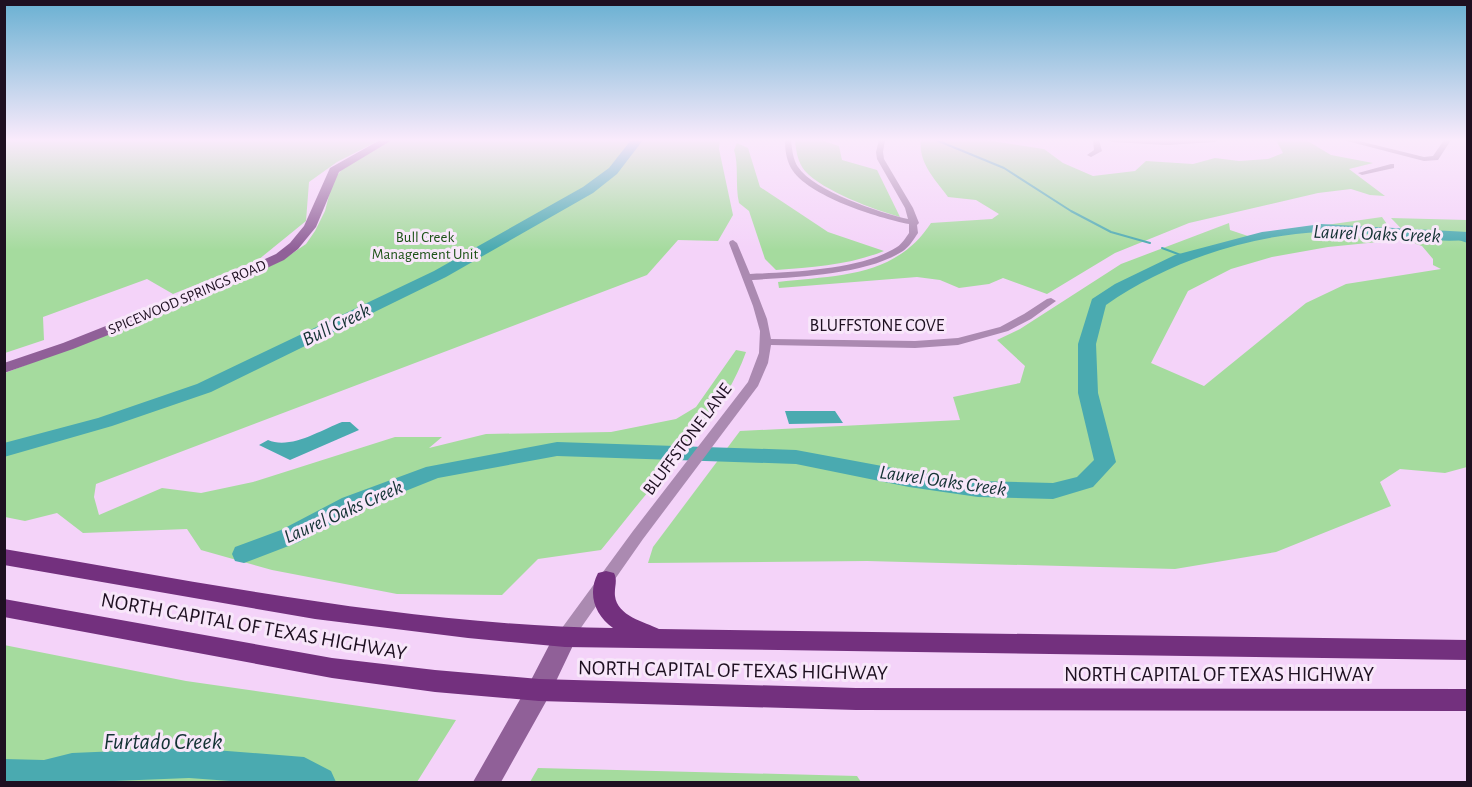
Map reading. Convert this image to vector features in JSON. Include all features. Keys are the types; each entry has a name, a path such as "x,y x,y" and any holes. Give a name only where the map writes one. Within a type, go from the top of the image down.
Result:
{"highway":[{"name":"NORTH CAPITAL OF TEXAS HIGHWAY","path":"4,557 315,610 468,629 565,637 1467,650"},
{"path":"606,579 603,597 607,607 616,618 660,638"},
{"name":"NORTH CAPITAL OF TEXAS HIGHWAY","path":"4,608 332,668 435,681 538,690 856,699 1467,700"}],"main road":[{"name":"SPICEWOOD SPRINGS ROAD","path":"4,368 68,346 193,297 280,257 294,246 310,227 331,177"},
{"path":"486,783 565,637"}],"street":[{"path":"804,177 881,216 915,223"},
{"path":"746,277 838,269 879,260 905,243 911,236 915,223 890,177"},
{"name":"BLUFFSTONE LANE","path":"565,637 638,535 754,383 766,342 760,315 734,243"},
{"name":"BLUFFSTONE COVE","path":"766,342 910,345 958,341 985,336 1008,327 1024,320 1051,301"}],"green space":[{"path":"5,177 316,177 309,182 306,221 258,260 173,294 147,279 43,317 44,340 5,353"},
{"name":"Bull Creek Management Unit","path":"336,177 725,177 733,215 718,241 678,240 647,275 96,484 94,497 99,515 162,488 201,493 253,482 395,437 442,437 429,448 486,434 611,432 676,419 696,407 736,350 746,352 727,392 704,427 601,550 538,559 502,595 397,594 272,570 201,550 187,529 83,533 57,513 25,521 5,517 5,373 189,302 281,261 306,244 315,231 325,211"},
{"path":"737,177 757,177 760,187 828,232 884,251 844,262 776,270 765,259 749,211 739,203"},
{"path":"812,177 880,177 900,217 850,199"},
{"path":"933,177 1359,177 1385,196 1370,195 1351,189 1318,193 1189,223 1115,253 1047,294 1003,278 989,284 959,288 940,280 917,277 779,288 778,282 843,275 882,264 917,241 931,223 992,219 999,214 976,200 948,197"},
{"path":"1382,217 1398,240 1328,247 1272,257 1231,269 1188,291 1151,363 1204,386 1306,303 1346,284 1441,269 1433,265 1433,259 1422,246 1416,244 1391,218 1467,220 1467,467 1445,473 1400,469 1380,482 1391,506 1276,552 1175,569 867,561 648,563 653,547 740,431 960,420 953,397 1020,383 1025,366 997,340 1020,329 1121,264 1229,223 1230,230 1248,236"},
{"path":"4,645 186,681 456,720 417,782 5,782"},
{"path":"538,768 857,776 861,782 530,782"}],"shaded area":[{"path":"785,411 835,411 843,423 789,424"},
{"path":"342,422 350,422 359,430 290,460 259,445 268,440 286,443 296,441"}],"waterway":[{"name":"Bull Creek","path":"4,450 105,422 204,388 440,274 588,190 605,177"},
{"path":"1018,177 1071,211 1111,232 1150,243"},
{"name":"Laurel Oaks Creek","path":"244,554 290,536 350,504 434,472 557,449 796,457 909,479 978,489 1053,491 1085,482 1105,462 1088,393 1087,344 1098,303 1121,287 1180,258 1262,236 1321,228 1453,237 1468,236"},
{"name":"Laurel Oaks Creek","path":"1453,237 1468,242"},
{"path":"1162,248 1186,257"},
{"name":"Furtado Creek","path":"4,774 44,775 72,768 189,763 304,772 320,782"}]}
